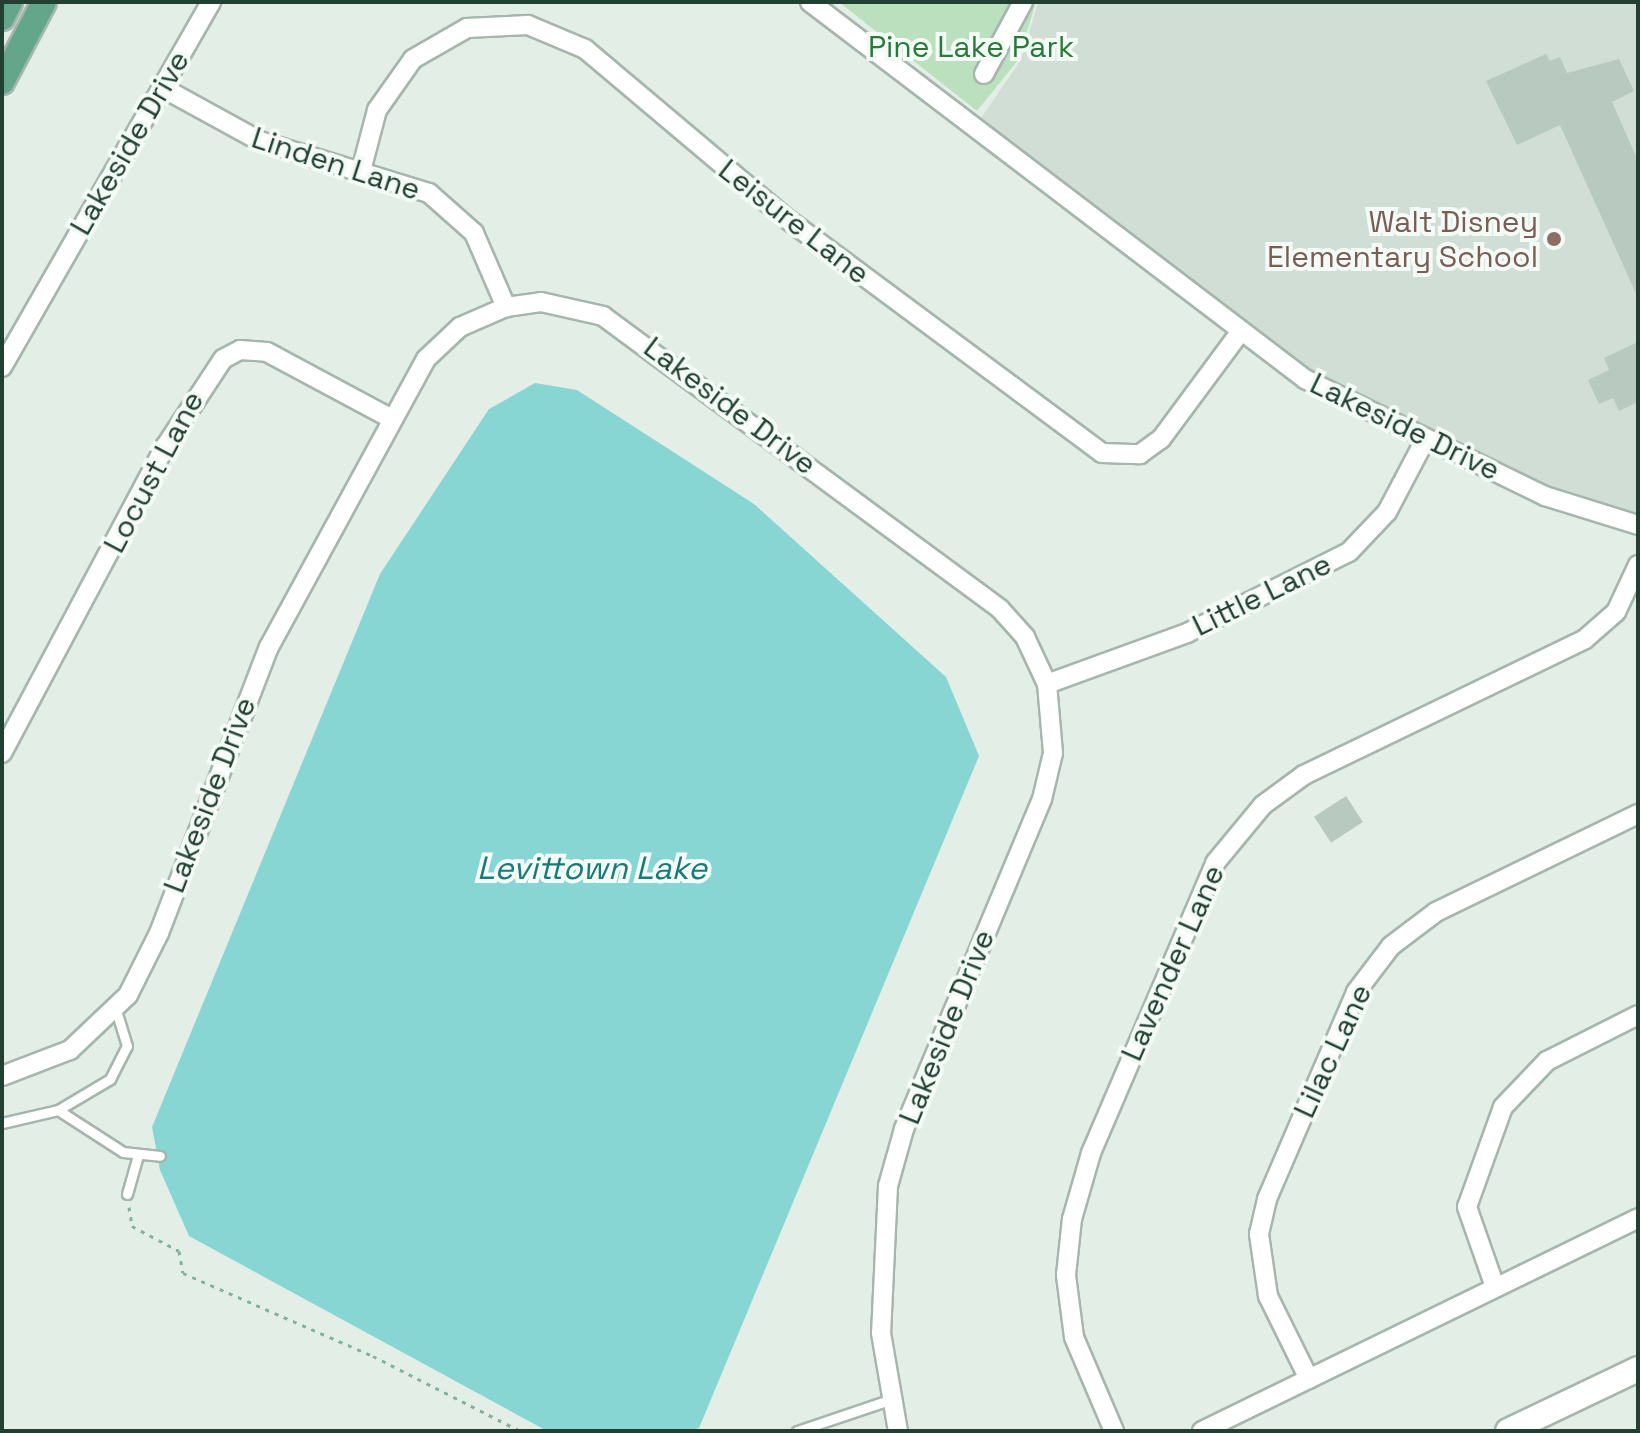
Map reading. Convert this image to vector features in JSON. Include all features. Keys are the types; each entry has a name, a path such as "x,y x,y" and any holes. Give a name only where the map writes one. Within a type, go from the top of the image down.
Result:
{"main road":[{"path":"2,18 10,2"},
{"path":"2,82 44,2"},
{"path":"1508,1431 1638,1369"}],"street":[{"name":"Lakeside Drive","path":"2,367 211,2"},
{"name":"Lakeside Drive","path":"810,2 1241,331 1337,398 1545,496 1638,525"},
{"path":"984,74 1023,2"},
{"name":"Leisure Lane","path":"361,171 377,110 413,59 467,28 528,25 585,49 787,219 1102,453 1127,457 1151,448 1241,331"},
{"name":"Linden Lane","path":"163,88 260,141 410,184 464,220 506,307"},
{"name":"Lakeside Drive","path":"2,1076 70,1050 116,1009 159,933 269,647 390,418 446,337 506,307 562,304 622,326 1000,609 1025,637 1047,684 1053,753 1042,799 904,1129 888,1186 880,1289 889,1400 898,1431"},
{"name":"Locust Lane","path":"2,753 165,447 223,359 240,350 267,352 390,418"},
{"name":"Little Lane","path":"1047,684 1187,633 1349,552 1387,512 1425,440"},
{"name":"Lavender Lane","path":"1114,1431 1074,1337 1066,1275 1072,1219 1091,1153 1215,863 1263,805 1304,775 1585,639 1616,612 1638,565"},
{"name":"Lilac Lane","path":"1309,1379 1268,1296 1259,1234 1267,1199 1356,992 1391,946 1436,912 1638,814"},
{"path":"1495,1287 1467,1207 1503,1107 1547,1061 1638,1015"},
{"path":"1202,1431 1638,1218"}],"lane":[{"path":"2,1123 58,1110 91,1093 122,1064 126,1028 116,1009"},
{"path":"58,1110 138,1155 160,1156"},
{"path":"127,1194 138,1155"},
{"path":"797,1431 889,1400"}],"path":[{"path":"127,1194 132,1226 179,1251 183,1273 373,1356 520,1431"}],"shaded area":[{"name":"Walt Disney Elementary School","path":"1038,2 1638,2 1638,514 1563,492 1382,412 1313,372 981,118 1021,60"}],"green space":[{"name":"Pine Lake Park","path":"839,2 1036,2 1018,60 977,111"}],"water":[{"name":"Levittown Lake","path":"535,383 577,390 754,504 946,677 979,756 699,1428 689,1431 547,1431 189,1236 160,1170 152,1127 380,574 489,409"}],"building":[{"name":"Walt Disney Elementary School","path":"1546,54 1550,61 1560,57 1567,73 1619,59 1634,91 1612,102 1638,161 1638,298 1560,125 1517,145 1486,81"},
{"path":"1638,342 1638,402 1619,411 1613,398 1599,404 1588,380 1609,370 1604,358"},
{"path":"1346,796 1363,822 1331,843 1314,817"}],"place":[{"name":"Walt Disney Elementary School","path":"1554,239"}]}
